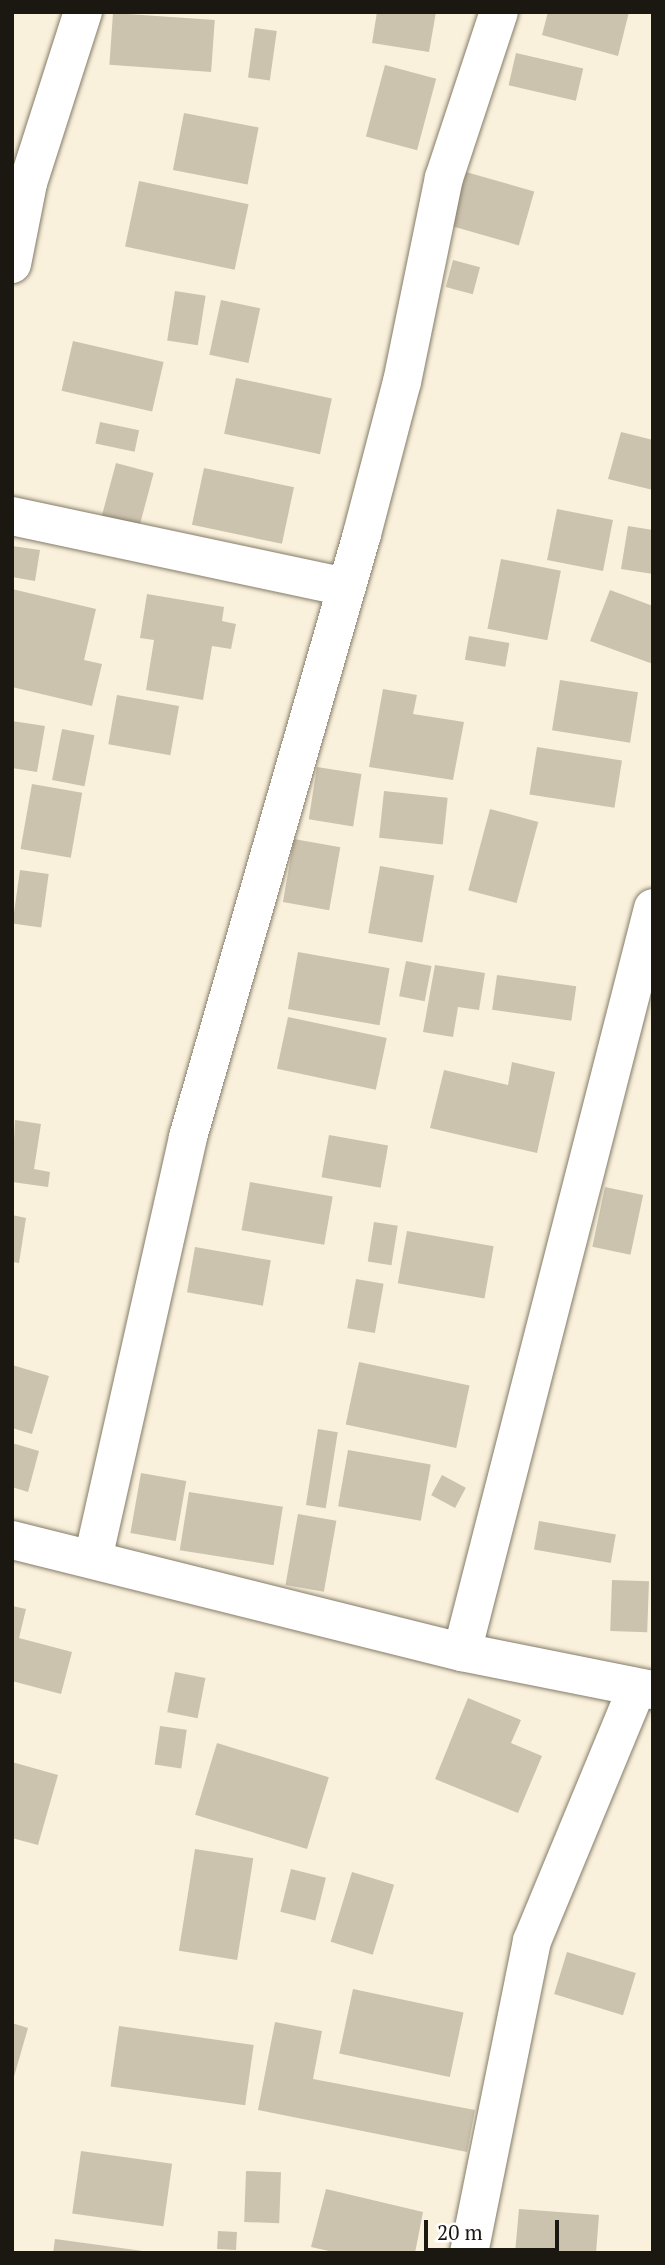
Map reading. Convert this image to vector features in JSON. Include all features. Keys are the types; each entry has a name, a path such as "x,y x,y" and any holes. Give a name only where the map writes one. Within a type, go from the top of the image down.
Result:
{"street":[{"path":"12,264 28,183 83,12"},
{"path":"93,1559 188,1137 347,587 402,382 444,178 499,12"},
{"path":"12,516 347,587"},
{"path":"462,1652 653,908"},
{"path":"12,1540 462,1652 644,1690 532,1941 469,2253"}],"building":[{"path":"377,12 436,12 429,52 372,43"},
{"path":"548,12 629,12 618,56 542,35"},
{"path":"113,13 215,20 211,72 109,65"},
{"path":"255,28 277,31 270,81 248,78"},
{"path":"516,53 583,69 576,101 509,85"},
{"path":"385,65 436,79 417,150 366,136"},
{"path":"184,113 259,128 248,184 173,170"},
{"path":"466,172 534,192 519,245 451,226"},
{"path":"139,181 249,204 235,270 125,247"},
{"path":"453,260 480,267 473,294 446,287"},
{"path":"175,291 206,296 198,345 167,340"},
{"path":"221,300 260,308 248,363 209,355"},
{"path":"73,341 164,362 152,412 62,391"},
{"path":"236,378 332,398 320,454 224,434"},
{"path":"100,422 139,430 135,452 95,444"},
{"path":"621,432 653,440 653,490 608,479"},
{"path":"116,463 154,473 139,528 101,518"},
{"path":"204,468 294,487 282,544 192,525"},
{"path":"557,509 613,520 603,571 547,560"},
{"path":"628,526 653,530 653,574 621,569"},
{"path":"12,546 40,550 35,581 12,577"},
{"path":"501,559 561,571 547,640 487,629"},
{"path":"12,589 96,609 84,660 102,664 92,706 12,687"},
{"path":"610,590 653,606 653,664 590,641"},
{"path":"147,594 224,607 222,621 236,624 231,649 212,646 203,700 146,690 154,640 140,638"},
{"path":"469,636 509,643 505,667 465,660"},
{"path":"560,680 638,692 630,743 552,730"},
{"path":"383,689 417,695 413,714 464,722 453,780 369,767"},
{"path":"117,695 179,706 170,755 108,744"},
{"path":"12,721 45,726 37,772 12,768"},
{"path":"62,729 94,735 84,786 52,780"},
{"path":"537,747 622,760 614,808 529,794"},
{"path":"317,767 361,774 353,826 309,819"},
{"path":"32,784 82,793 71,858 21,849"},
{"path":"384,791 448,798 443,844 379,838"},
{"path":"490,809 538,822 517,903 468,890"},
{"path":"294,839 340,847 329,910 283,902"},
{"path":"380,866 434,876 422,943 368,933"},
{"path":"20,870 49,874 41,928 12,923"},
{"path":"298,952 390,968 380,1025 288,1009"},
{"path":"406,961 432,966 425,1001 399,996"},
{"path":"435,965 485,973 479,1010 458,1007 453,1037 423,1032"},
{"path":"497,975 576,986 571,1021 492,1010"},
{"path":"288,1017 387,1038 376,1090 277,1069"},
{"path":"512,1062 555,1072 537,1153 430,1128 444,1070 508,1085"},
{"path":"15,1120 41,1124 34,1169 50,1172 48,1187 12,1182"},
{"path":"329,1135 388,1145 381,1188 322,1177"},
{"path":"250,1182 333,1197 324,1245 241,1230"},
{"path":"605,1187 643,1195 630,1255 592,1247"},
{"path":"12,1215 26,1218 19,1263 12,1262"},
{"path":"374,1222 398,1226 391,1265 368,1262"},
{"path":"407,1231 494,1246 484,1298 398,1283"},
{"path":"195,1247 271,1260 263,1306 187,1292"},
{"path":"356,1279 384,1284 375,1333 347,1328"},
{"path":"359,1362 470,1385 456,1448 346,1425"},
{"path":"12,1365 49,1376 32,1434 12,1428"},
{"path":"318,1429 338,1432 326,1508 306,1505"},
{"path":"12,1443 39,1451 28,1492 12,1487"},
{"path":"348,1450 431,1465 421,1521 338,1506"},
{"path":"141,1473 186,1481 176,1541 130,1533"},
{"path":"442,1475 466,1488 455,1508 431,1495"},
{"path":"189,1492 283,1507 274,1565 180,1550"},
{"path":"298,1514 336,1521 324,1592 285,1585"},
{"path":"539,1521 616,1535 611,1563 534,1550"},
{"path":"612,1580 649,1581 647,1632 610,1631"},
{"path":"12,1606 26,1609 19,1638 72,1652 61,1694 12,1681"},
{"path":"175,1672 205,1678 198,1718 167,1712"},
{"path":"468,1698 521,1720 511,1743 542,1756 518,1813 435,1779"},
{"path":"160,1726 187,1730 181,1768 155,1765"},
{"path":"217,1743 329,1777 307,1849 195,1815"},
{"path":"12,1762 58,1775 38,1845 12,1838"},
{"path":"195,1849 253,1858 237,1960 179,1951"},
{"path":"291,1869 326,1878 315,1920 280,1912"},
{"path":"352,1872 394,1885 373,1955 331,1942"},
{"path":"567,1952 636,1973 623,2015 554,1994"},
{"path":"353,1989 464,2012 450,2077 339,2054"},
{"path":"275,2022 322,2031 313,2079 475,2110 467,2152 258,2110"},
{"path":"12,2023 28,2028 13,2080 12,2079"},
{"path":"119,2026 254,2045 245,2105 111,2086"},
{"path":"81,2151 172,2164 163,2226 72,2213"},
{"path":"246,2171 281,2172 279,2223 244,2222"},
{"path":"326,2189 423,2212 415,2253 338,2253 311,2247"},
{"path":"519,2209 599,2215 596,2253 515,2253"},
{"path":"218,2231 237,2232 236,2250 217,2249"},
{"path":"55,2239 143,2251 143,2253 53,2253"}]}
